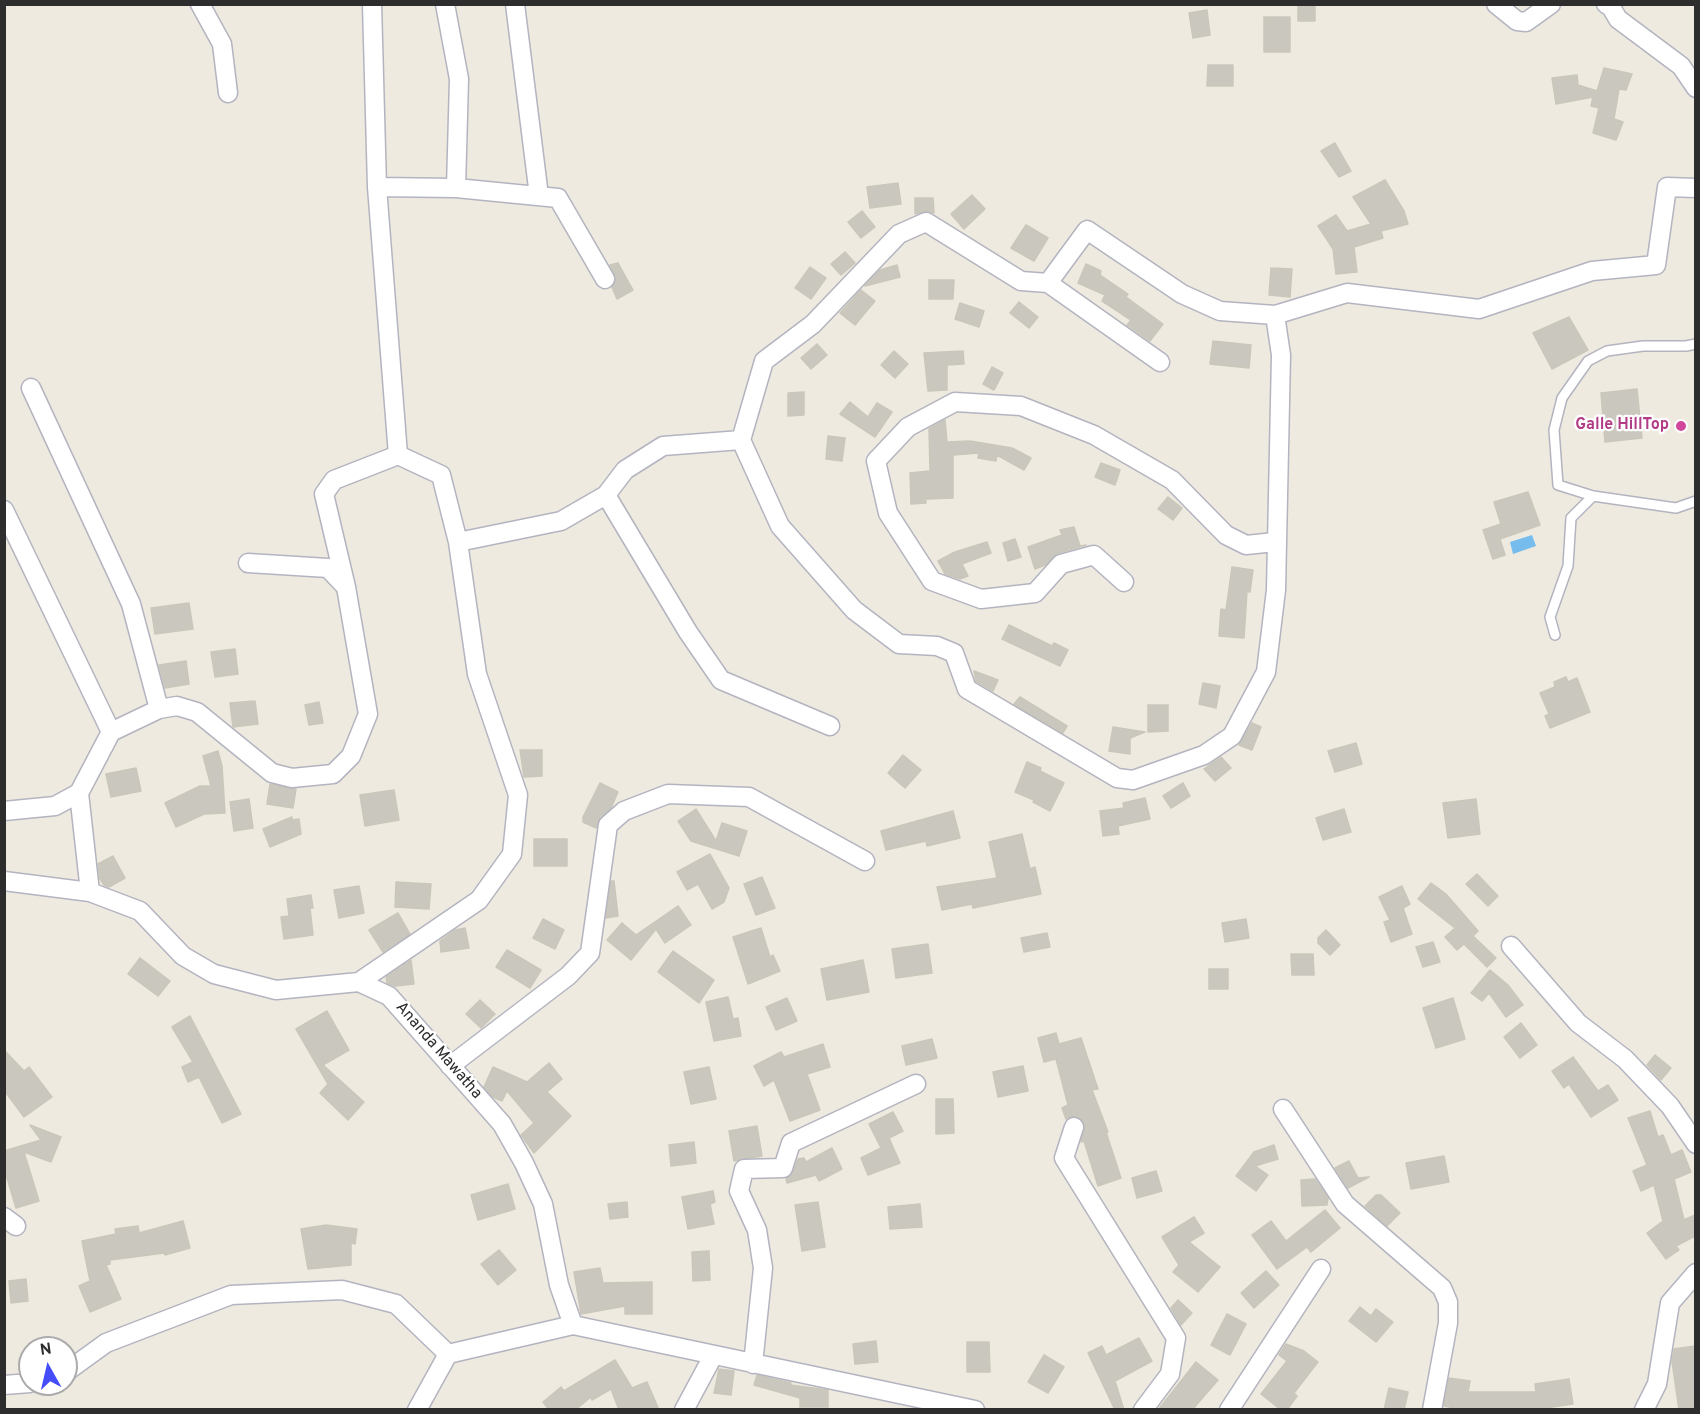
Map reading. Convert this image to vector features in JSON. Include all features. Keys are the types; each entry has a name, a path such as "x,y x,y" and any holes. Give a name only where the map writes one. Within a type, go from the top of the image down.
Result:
{"street":[{"path":"200,4 222,44 228,93"},
{"path":"372,4 377,187 398,456"},
{"path":"445,4 459,79 456,188"},
{"path":"515,4 539,196"},
{"path":"1496,4 1516,21 1526,22 1551,4"},
{"path":"1606,4 1618,19 1681,66 1695,88"},
{"path":"377,187 456,188 558,198 605,279"},
{"path":"1048,283 1088,230 1182,294 1220,311 1275,315 1347,293 1479,309 1592,271 1656,265 1667,187 1695,188"},
{"path":"1160,362 1048,283 1021,281 926,222 899,234 813,324 764,361 741,440 780,526 854,610 899,644 937,646 954,653 967,689 1117,778 1132,780 1204,755 1232,736 1266,672 1276,590 1275,542 1281,355 1275,315"},
{"path":"31,388 131,604 159,709"},
{"path":"1124,582 1094,555 1061,564 1035,592 981,599 932,580 888,513 876,461 908,427 956,402 1020,406 1094,435 1172,480 1226,535 1246,545 1275,542"},
{"path":"458,542 561,521 606,495 625,470 663,446 741,440"},
{"path":"4,811 56,806 79,793 111,732 159,709 177,706 197,712 272,773 292,778 333,774 351,756 368,714 346,587 324,494 334,480 398,456 441,475 458,542 477,674 518,795 512,854 479,900 359,982 276,990 214,974 183,956 140,911 90,892 4,881"},
{"path":"606,495 687,632 721,680 830,726"},
{"path":"4,510 111,732"},
{"path":"248,563 328,568 346,587"},
{"path":"79,793 90,892"},
{"path":"450,1066 568,976 590,953 608,825 624,812 668,794 749,796 865,861"},
{"path":"1511,946 1578,1023 1625,1059 1670,1106 1695,1144"},
{"name":"Ananda Mawatha","path":"359,982 389,996 502,1124 543,1204 559,1285 573,1325"},
{"path":"753,1364 763,1268 758,1230 738,1191 744,1169 783,1168 791,1143 916,1084"},
{"path":"1283,1109 1345,1204 1442,1288 1448,1302 1448,1323 1432,1410"},
{"path":"1074,1127 1064,1158 1176,1338 1170,1374 1143,1410"},
{"path":"1228,1410 1321,1269"},
{"path":"1644,1410 1657,1384 1670,1303 1695,1273"},
{"path":"78,1363 106,1343 231,1295 342,1290 396,1304 448,1354"},
{"path":"417,1410 448,1354 573,1325 944,1407 975,1410"},
{"path":"684,1410 713,1356"}],"lane":[{"path":"1695,344 1686,346 1643,345 1607,351 1588,362 1562,398 1554,430 1558,485 1593,496 1676,508 1695,501"},
{"path":"1555,635 1550,617 1568,566 1571,518 1593,496"}],"water":[{"path":"1532,535 1536,546 1513,554 1510,542"}],"building":[{"path":"1298,4 1315,4 1315,21 1298,21"},
{"path":"1207,10 1210,35 1193,38 1189,13"},
{"path":"1264,17 1290,17 1290,52 1264,52"},
{"path":"1208,65 1233,65 1233,86 1207,86"},
{"path":"1604,68 1632,74 1626,90 1619,89 1614,119 1623,122 1616,140 1593,133 1599,108 1591,106 1593,97 1556,104 1552,78 1577,75 1578,85 1597,91"},
{"path":"1335,143 1351,171 1339,177 1321,151"},
{"path":"1385,180 1404,211 1408,224 1381,231 1383,238 1354,247 1357,272 1336,274 1333,249 1318,226 1336,215 1347,231 1371,224 1353,197"},
{"path":"898,183 901,204 870,208 867,187"},
{"path":"972,195 985,209 964,229 951,214"},
{"path":"915,198 933,198 934,213 926,211 915,214"},
{"path":"862,211 875,227 861,238 848,222"},
{"path":"1026,225 1048,238 1034,261 1011,248"},
{"path":"845,252 855,263 841,275 831,264"},
{"path":"618,263 633,290 617,299 612,287 616,278 610,265"},
{"path":"1086,264 1101,271 1100,275 1128,294 1126,297 1163,324 1150,341 1127,325 1131,320 1102,301 1105,295 1078,283"},
{"path":"897,265 900,277 865,286 880,270"},
{"path":"810,267 826,278 811,299 795,288"},
{"path":"1271,268 1292,269 1290,297 1269,295"},
{"path":"929,280 954,280 953,299 929,299"},
{"path":"861,290 875,301 855,325 840,313"},
{"path":"1019,302 1038,317 1029,328 1010,313"},
{"path":"960,303 984,311 979,327 955,319"},
{"path":"1569,317 1588,350 1552,369 1533,333"},
{"path":"1213,341 1251,345 1249,368 1210,364"},
{"path":"817,344 827,355 811,369 801,358"},
{"path":"894,351 908,364 895,378 881,365"},
{"path":"963,351 964,364 947,365 947,390 928,391 924,353"},
{"path":"992,367 1003,373 994,390 983,384"},
{"path":"1637,389 1642,438 1605,442 1601,393"},
{"path":"804,392 804,415 788,416 788,393"},
{"path":"850,402 868,417 877,403 892,412 875,437 840,414"},
{"path":"945,420 947,442 970,441 1012,448 1031,458 1024,470 997,455 996,461 978,458 979,453 953,455 953,498 926,499 926,503 911,504 910,473 930,471 929,429"},
{"path":"828,436 845,438 842,461 826,459"},
{"path":"1101,463 1120,470 1115,485 1095,477"},
{"path":"1528,492 1540,525 1500,539 1505,555 1493,559 1483,530 1501,524 1494,502"},
{"path":"1168,497 1182,508 1173,520 1158,509"},
{"path":"1074,527 1080,546 1086,545 1058,553 1045,565 1035,569 1028,547 1062,535 1060,530"},
{"path":"1015,539 1021,557 1008,561 1003,543"},
{"path":"987,542 991,553 962,564 968,576 960,579 945,574 938,561 955,552"},
{"path":"1232,567 1253,570 1250,592 1247,591 1244,638 1219,636 1221,609 1226,610"},
{"path":"189,603 193,629 155,634 151,608"},
{"path":"1009,625 1052,646 1054,643 1068,650 1060,666 1002,639"},
{"path":"235,649 238,674 215,677 211,652"},
{"path":"186,661 189,684 165,688 159,665"},
{"path":"974,671 998,680 993,691 976,681"},
{"path":"1566,677 1568,682 1577,678 1590,712 1550,728 1545,716 1549,714 1540,693 1555,687 1554,682"},
{"path":"1203,683 1220,686 1216,708 1199,704"},
{"path":"1020,697 1067,726 1063,733 1014,704"},
{"path":"255,701 258,724 233,727 230,703"},
{"path":"319,702 323,723 309,725 305,705"},
{"path":"1148,705 1168,705 1168,731 1148,732"},
{"path":"1252,723 1261,727 1252,750 1239,745"},
{"path":"1113,727 1145,732 1130,738 1130,754 1109,751"},
{"path":"1356,743 1362,764 1335,772 1328,751"},
{"path":"520,750 542,750 542,776 524,777"},
{"path":"218,751 222,766 225,813 204,814 176,827 165,803 200,786 211,786 203,756"},
{"path":"903,755 921,770 905,788 888,773"},
{"path":"1221,757 1231,768 1215,781 1204,769"},
{"path":"1027,762 1064,783 1050,811 1033,802 1034,800 1015,792"},
{"path":"136,768 141,791 111,797 106,774"},
{"path":"600,783 618,792 611,808 600,817 596,828 583,822 583,817"},
{"path":"1183,783 1190,796 1171,808 1163,796"},
{"path":"270,784 296,789 293,808 267,804"},
{"path":"394,790 399,820 365,826 360,795"},
{"path":"1145,798 1150,819 1118,826 1119,834 1103,836 1100,811 1124,808 1123,803"},
{"path":"249,799 253,828 234,831 230,802"},
{"path":"1476,799 1480,834 1448,838 1443,803"},
{"path":"696,809 716,841 722,823 747,831 739,856 691,841 678,821"},
{"path":"1344,809 1351,832 1323,840 1316,818"},
{"path":"953,811 960,838 927,846 926,841 886,850 881,831"},
{"path":"292,817 292,820 299,819 301,834 270,847 263,829"},
{"path":"1022,834 1030,869 1035,867 1041,894 973,908 972,904 942,910 937,887 997,878 989,842"},
{"path":"534,839 567,839 567,866 534,866"},
{"path":"710,854 729,888 724,902 712,909 698,884 687,890 677,872"},
{"path":"113,856 125,878 109,887 104,885 100,879 98,864"},
{"path":"1477,874 1498,896 1488,906 1466,884"},
{"path":"762,877 775,908 756,915 744,884"},
{"path":"611,881 614,881 618,916 606,918"},
{"path":"396,882 431,884 429,909 395,907"},
{"path":"1431,883 1446,894 1478,931 1473,936 1496,958 1487,967 1464,944 1457,950 1445,937 1455,928 1418,899"},
{"path":"359,886 364,913 339,918 334,890"},
{"path":"1402,886 1410,904 1403,908 1412,934 1391,942 1384,922 1390,920 1379,897"},
{"path":"311,895 313,935 284,939 281,917 289,916 287,899"},
{"path":"678,906 691,925 665,943 656,929 631,960 607,940 622,923 636,935"},
{"path":"398,913 410,934 383,952 369,930"},
{"path":"543,919 564,930 555,949 533,938"},
{"path":"1246,919 1249,938 1225,942 1222,923"},
{"path":"465,928 469,948 441,952 440,941 455,930"},
{"path":"761,928 770,957 773,955 780,971 748,984 733,937"},
{"path":"1326,930 1340,945 1330,955 1318,943 1318,938"},
{"path":"1047,933 1050,947 1024,952 1021,938"},
{"path":"1433,942 1440,962 1423,967 1416,947"},
{"path":"928,944 932,973 896,978 892,949"},
{"path":"507,950 541,970 530,988 496,967"},
{"path":"673,951 714,980 699,1003 658,972"},
{"path":"1291,954 1313,954 1314,975 1292,975"},
{"path":"140,958 170,981 158,996 128,974"},
{"path":"411,960 414,984 395,986 387,983 386,977"},
{"path":"863,960 869,992 827,1000 821,969"},
{"path":"1209,969 1228,969 1228,989 1209,989"},
{"path":"1490,970 1508,985 1523,1005 1506,1017 1489,993 1482,1001 1471,993"},
{"path":"728,997 733,1019 738,1018 741,1036 714,1041 706,1002"},
{"path":"787,998 797,1021 776,1030 766,1007"},
{"path":"1453,998 1465,1039 1436,1048 1423,1008"},
{"path":"480,1000 495,1014 481,1028 466,1014"},
{"path":"327,1011 349,1050 323,1065 364,1102 348,1120 320,1093 328,1084 296,1029"},
{"path":"190,1016 241,1114 222,1123 199,1077 188,1082 182,1067 193,1062 172,1027"},
{"path":"1521,1023 1537,1045 1520,1058 1504,1037"},
{"path":"1056,1033 1059,1044 1081,1038 1098,1089 1092,1090 1108,1132 1106,1132 1121,1178 1098,1186 1084,1141 1081,1142 1085,1124 1077,1116 1066,1119 1062,1108 1068,1105 1056,1059 1044,1062 1038,1038"},
{"path":"932,1039 937,1058 906,1065 902,1046"},
{"path":"823,1044 830,1067 807,1074 820,1110 790,1121 774,1080 764,1086 754,1066 781,1052 784,1057"},
{"path":"4,1050 24,1071 29,1067 52,1097 24,1117 4,1090"},
{"path":"1655,1055 1671,1068 1661,1080 1647,1065"},
{"path":"1573,1057 1598,1091 1608,1085 1618,1100 1591,1117 1569,1084 1564,1088 1552,1071"},
{"path":"549,1063 562,1079 547,1092 571,1116 534,1153 521,1135 534,1123 507,1091 502,1101 493,1097 484,1087 493,1067 527,1082"},
{"path":"1023,1066 1028,1091 998,1097 993,1072"},
{"path":"709,1067 716,1099 691,1104 684,1072"},
{"path":"936,1099 953,1099 954,1133 936,1134"},
{"path":"1650,1111 1658,1137 1663,1135 1671,1155 1682,1150 1691,1172 1674,1179 1684,1220 1695,1215 1695,1236 1676,1246 1679,1250 1666,1259 1647,1233 1663,1221 1654,1185 1641,1191 1633,1171 1647,1165 1628,1118"},
{"path":"893,1112 903,1131 889,1138 900,1163 868,1175 861,1158 881,1148 869,1124"},
{"path":"30,1125 61,1137 51,1162 24,1152 39,1201 16,1208 4,1168 4,1151 41,1140"},
{"path":"757,1126 762,1156 734,1161 729,1131"},
{"path":"694,1142 696,1163 671,1166 669,1145"},
{"path":"1274,1145 1278,1159 1255,1166 1268,1175 1256,1191 1236,1176 1254,1152"},
{"path":"832,1148 842,1169 819,1181 816,1175 787,1183 786,1179 793,1172 798,1159 804,1158 806,1162"},
{"path":"1444,1156 1449,1182 1411,1189 1406,1163"},
{"path":"1349,1161 1358,1178 1369,1177 1348,1188 1335,1168"},
{"path":"1156,1171 1162,1191 1137,1198 1132,1178"},
{"path":"1315,1179 1328,1198 1327,1205 1302,1206 1301,1180"},
{"path":"508,1184 515,1209 478,1220 471,1195"},
{"path":"713,1191 715,1202 710,1204 714,1224 688,1229 682,1197"},
{"path":"1376,1195 1381,1195 1400,1213 1387,1226 1365,1206"},
{"path":"627,1202 628,1217 610,1219 608,1204"},
{"path":"818,1202 825,1247 802,1251 795,1205"},
{"path":"920,1204 922,1227 890,1229 888,1207"},
{"path":"1325,1210 1340,1228 1311,1252 1307,1247 1277,1269 1252,1235 1271,1221 1286,1241"},
{"path":"1194,1217 1204,1233 1189,1242 1220,1267 1198,1292 1173,1272 1179,1265 1162,1237"},
{"path":"183,1221 190,1248 165,1255 164,1253 110,1260 110,1264 106,1265 121,1299 90,1312 79,1286 90,1281 82,1241 116,1234 115,1229 138,1226 139,1233"},
{"path":"326,1225 357,1229 355,1244 351,1243 351,1265 308,1269 301,1229"},
{"path":"499,1250 516,1270 498,1285 481,1264"},
{"path":"709,1251 710,1280 693,1281 692,1252"},
{"path":"600,1268 603,1283 652,1282 652,1314 625,1314 625,1306 581,1314 574,1272"},
{"path":"1266,1271 1279,1285 1254,1308 1241,1293"},
{"path":"26,1279 28,1301 11,1303 9,1281"},
{"path":"1178,1300 1192,1313 1181,1325 1171,1308"},
{"path":"1360,1307 1371,1316 1376,1309 1393,1322 1376,1342 1349,1321"},
{"path":"1227,1314 1246,1324 1230,1355 1211,1345"},
{"path":"1139,1338 1152,1361 1115,1381 1124,1410 1115,1410 1088,1353 1102,1346 1106,1355"},
{"path":"876,1341 878,1362 855,1364 853,1344"},
{"path":"967,1342 989,1342 990,1372 967,1372"},
{"path":"1286,1344 1304,1351 1318,1362 1294,1393 1297,1396 1287,1410 1281,1410 1261,1394 1287,1361 1279,1355"},
{"path":"1695,1346 1694,1410 1679,1410 1672,1362 1674,1349"},
{"path":"1044,1355 1064,1367 1048,1393 1028,1382"},
{"path":"615,1360 632,1388 647,1382 659,1410 619,1410 611,1389 592,1400 591,1397 575,1410 549,1410 543,1402 561,1387 564,1391"},
{"path":"1196,1362 1218,1380 1192,1410 1158,1410"},
{"path":"719,1369 734,1371 731,1395 714,1393"},
{"path":"757,1375 791,1383 790,1385 828,1390 828,1407 800,1407 800,1398 754,1385"},
{"path":"1449,1378 1470,1381 1468,1392 1536,1392 1535,1384 1569,1379 1573,1404 1531,1410 1464,1410 1444,1406"},
{"path":"1389,1388 1408,1392 1404,1410 1384,1410"}],"place":[{"name":"Galle HillTop","path":"1681,426"}]}
